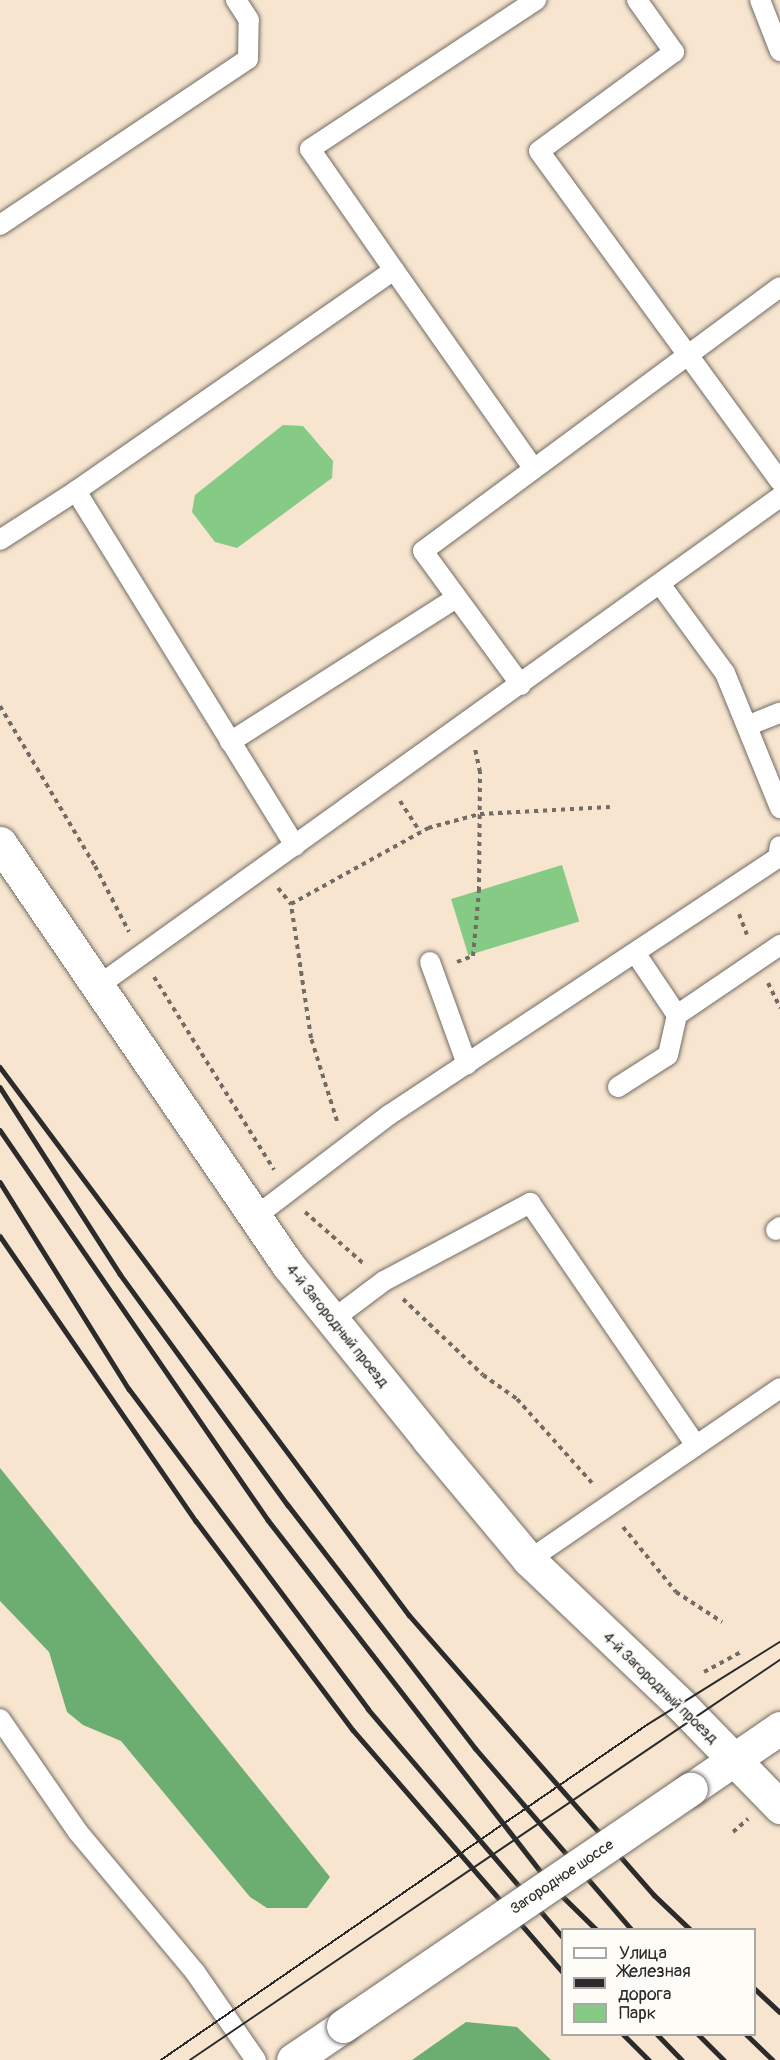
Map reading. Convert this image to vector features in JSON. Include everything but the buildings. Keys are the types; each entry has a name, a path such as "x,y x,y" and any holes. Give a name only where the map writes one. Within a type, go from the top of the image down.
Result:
{"street":[{"name":"4-й Загородный проезд","path":"0,843 255,1217 332,1320 529,1560 780,1807"},
{"name":"Загородное шоссе","path":"293,2060 780,1728"}],"lane":[{"path":"0,225 248,58 249,20 236,0"},
{"path":"534,469 310,148 536,0"},
{"path":"637,0 674,52 539,151 780,481"},
{"path":"760,0 780,51"},
{"path":"0,540 76,491 394,270"},
{"path":"520,685 423,551 780,287"},
{"path":"76,491 295,846"},
{"path":"98,986 780,497"},
{"path":"660,584 725,673 780,808"},
{"path":"230,742 456,598"},
{"path":"747,726 780,713"},
{"path":"255,1217 345,1148 466,1064 636,954 778,858 780,846"},
{"path":"618,1087 668,1054 677,1015 780,945"},
{"path":"636,954 677,1015"},
{"path":"430,962 466,1064"},
{"path":"332,1320 384,1281 530,1203 696,1445"},
{"path":"529,1560 780,1388"},
{"path":"0,1719 78,1832 167,1936 256,2060"}],"path":[{"path":"0,706 95,866 141,956 294,1202 384,1281 483,1375 517,1399 589,1478 608,1506 676,1592 722,1622"},
{"path":"473,956 479,891 480,772"},
{"path":"404,806 420,832"},
{"path":"345,1148 311,1038 291,904 420,832 480,814 610,807"},
{"path":"704,1672 741,1652"}],"green space":[{"path":"283,425 303,426 333,461 332,478 237,548 215,542 192,512 195,495"},
{"path":"562,865 579,921 468,955 451,899"},
{"path":"0,1468 330,1877 307,1908 267,1908 250,1897 121,1741 83,1725 67,1712 49,1652 0,1601"},
{"path":"466,2022 517,2027 551,2060 412,2060"}],"tram line":[{"path":"161,2060 647,1725 780,1642"},
{"path":"190,2060 780,1660"}],"railway":[{"path":"0,1067 409,1615 654,1895 689,1928"},
{"path":"0,1087 120,1274 288,1505 475,1748 630,1928"},
{"path":"0,1130 268,1520 551,1885 595,1928"},
{"path":"0,1182 129,1389 368,1709 561,1935"},
{"path":"0,1236 196,1521 353,1730 561,1970"},
{"path":"756,1990 780,2012"},
{"path":"625,2036 649,2060"},
{"path":"659,2036 682,2060"},
{"path":"700,2036 724,2060"},
{"path":"748,2036 773,2060"}]}
